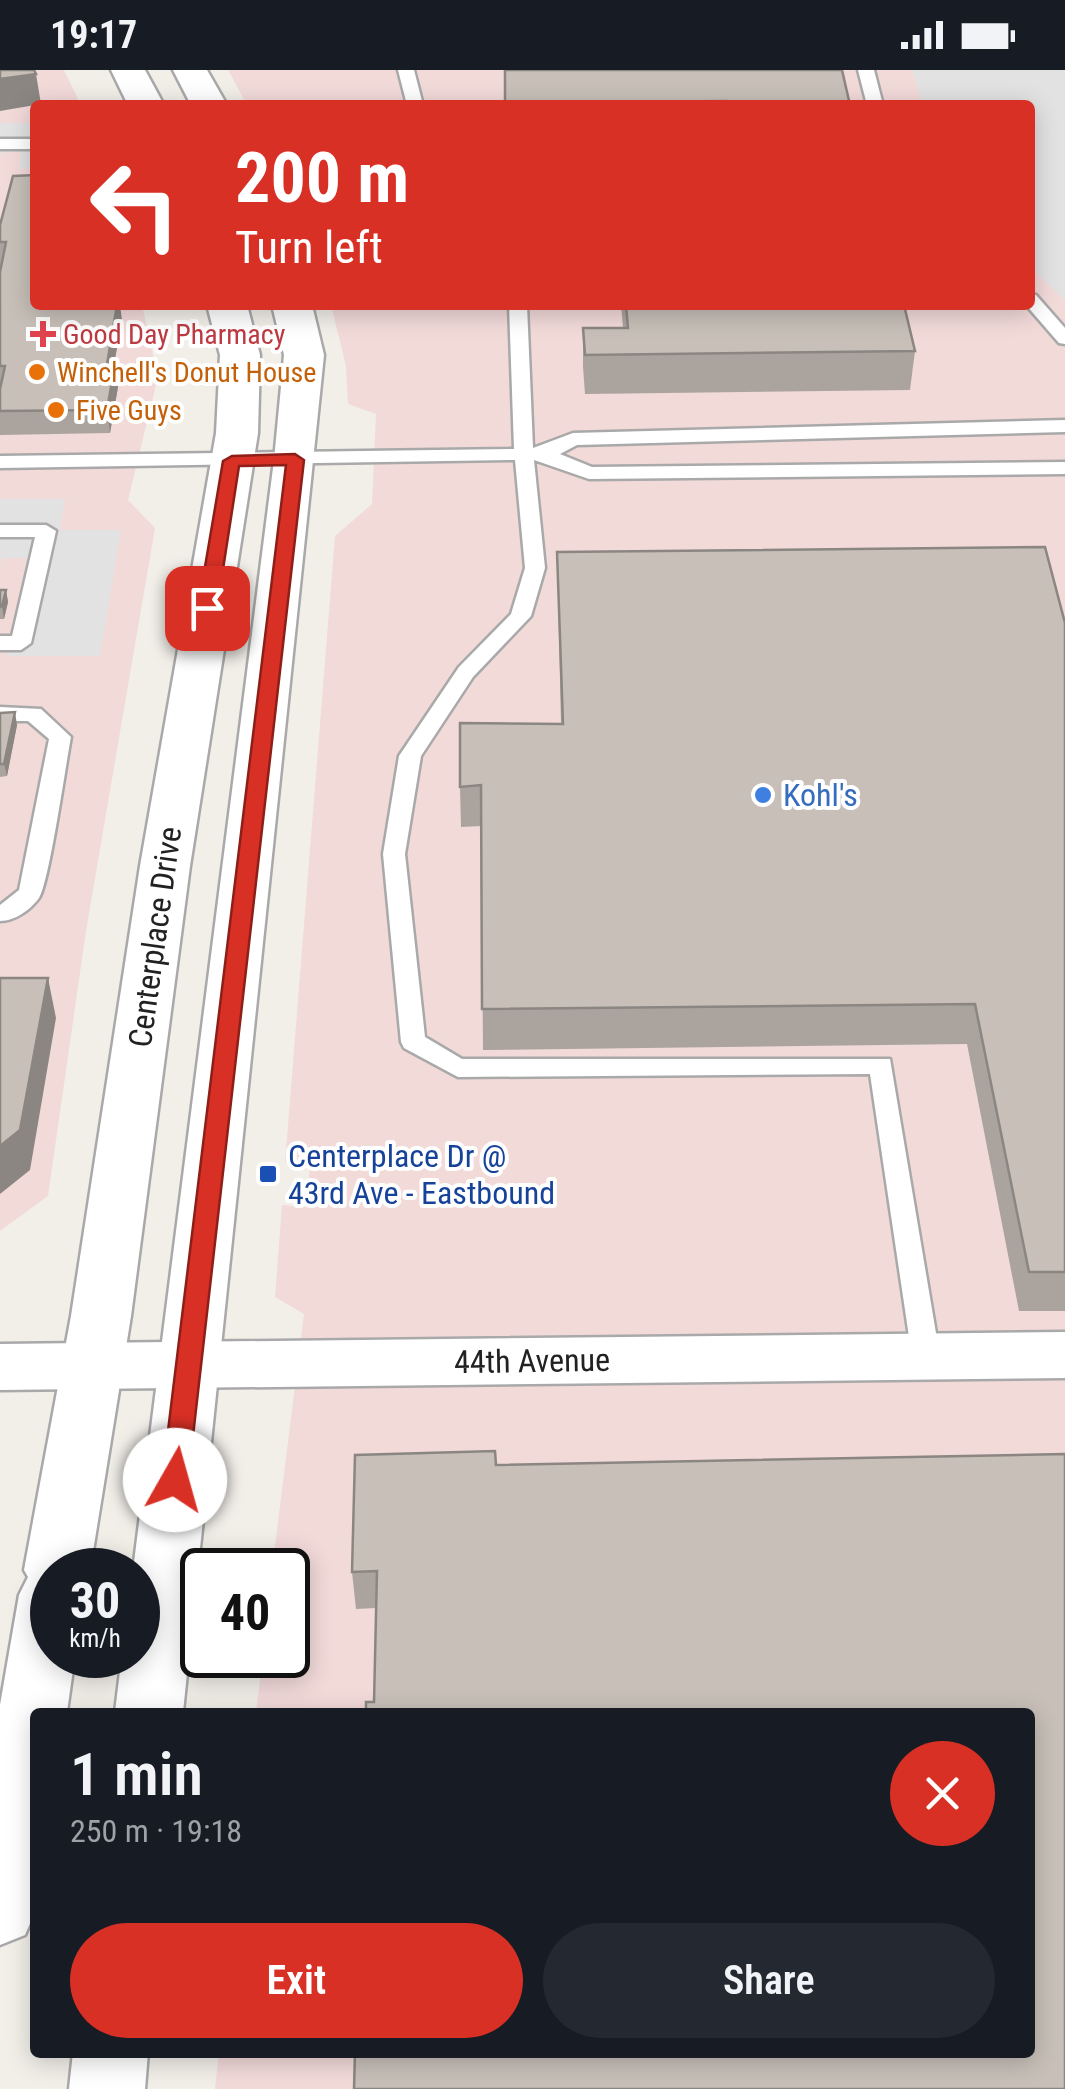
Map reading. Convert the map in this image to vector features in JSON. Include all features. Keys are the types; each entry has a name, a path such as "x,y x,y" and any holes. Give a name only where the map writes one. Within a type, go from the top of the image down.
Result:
{"street":[{"path":"128,70 143,100"},
{"path":"190,70 206,100"},
{"name":"Centerplace Drive","path":"61,1548 165,866 237,433 240,355 229,310"},
{"path":"149,1708 295,460 304,355 293,310"},
{"name":"44th Avenue","path":"0,1367 1065,1355"},
{"path":"33,1708 38,1678"},
{"path":"0,1910 30,1728"},
{"path":"107,2089 110,2058"}],"lane":[{"path":"406,70 414,100"},
{"path":"866,70 874,100"},
{"path":"0,144 30,144"},
{"path":"1035,305 1065,339"},
{"path":"519,310 535,454 535,568 522,616 466,672 410,756 394,854 412,1042 458,1068 881,1065 926,1357"},
{"path":"0,462 535,454 574,438 1065,426"},
{"path":"535,454 588,473 1065,468"},
{"path":"0,532 46,531 21,643 0,643"},
{"path":"0,714 33,714 60,738 30,894 7,913 0,913"}],"shaded area":[{"path":"0,70 64,70 79,100 30,100 30,310 143,310 158,377 128,500 155,528 86,931 48,1196 0,1231"},
{"path":"228,70 1065,70 1065,2089 215,2089 218,2058 1035,2058 1035,1708 256,1708 260,1678 310,1678 310,1548 275,1548 304,1314 275,1297 282,1205 306,1207 310,1166 285,1163 335,536 372,504 376,414 348,404 346,366 332,310 1035,310 1035,100 244,100"},
{"path":"912,70 1065,70 1065,300 1035,272 1035,100 921,100"},
{"path":"0,123 30,123 30,169 19,169 21,151 0,153"},
{"path":"0,499 65,499 60,530 121,530 100,656 7,656 27,558 2,558 0,565"}],"building":[{"path":"0,70 34,70 36,74 0,79"},
{"path":"505,70 842,70 849,100 505,100"},
{"path":"30,175 30,310 116,310 107,364 115,364 107,410 0,411 5,366 0,366 0,272 6,242 0,242 0,225 13,176"},
{"path":"626,310 905,310 915,351 585,355 583,328 628,328"},
{"name":"Kohl's","path":"1045,547 1065,623 1065,1272 1029,1272 975,1004 482,1009 481,785 460,787 460,723 563,724 557,552"},
{"path":"0,590 6,590 0,607"},
{"path":"15,712 4,764 0,764 0,713"},
{"path":"0,978 48,978 20,1130 0,1146"},
{"path":"495,1451 496,1465 1065,1454 1065,2089 354,2089 355,2058 1035,2058 1035,1708 366,1708 366,1702 374,1702 377,1571 352,1572 355,1455"}],"place":[{"name":"Good Day Pharmacy","path":"43,334"},
{"name":"Winchell's Donut House","path":"37,372"},
{"name":"Five Guys","path":"56,410"},
{"name":"Kohl's","path":"763,795"},
{"name":"Centerplace Dr @ 43rd Ave - Eastbound","path":"268,1174"}],"route":[{"path":"175,1480 295,460 232,461 207,608"}]}
